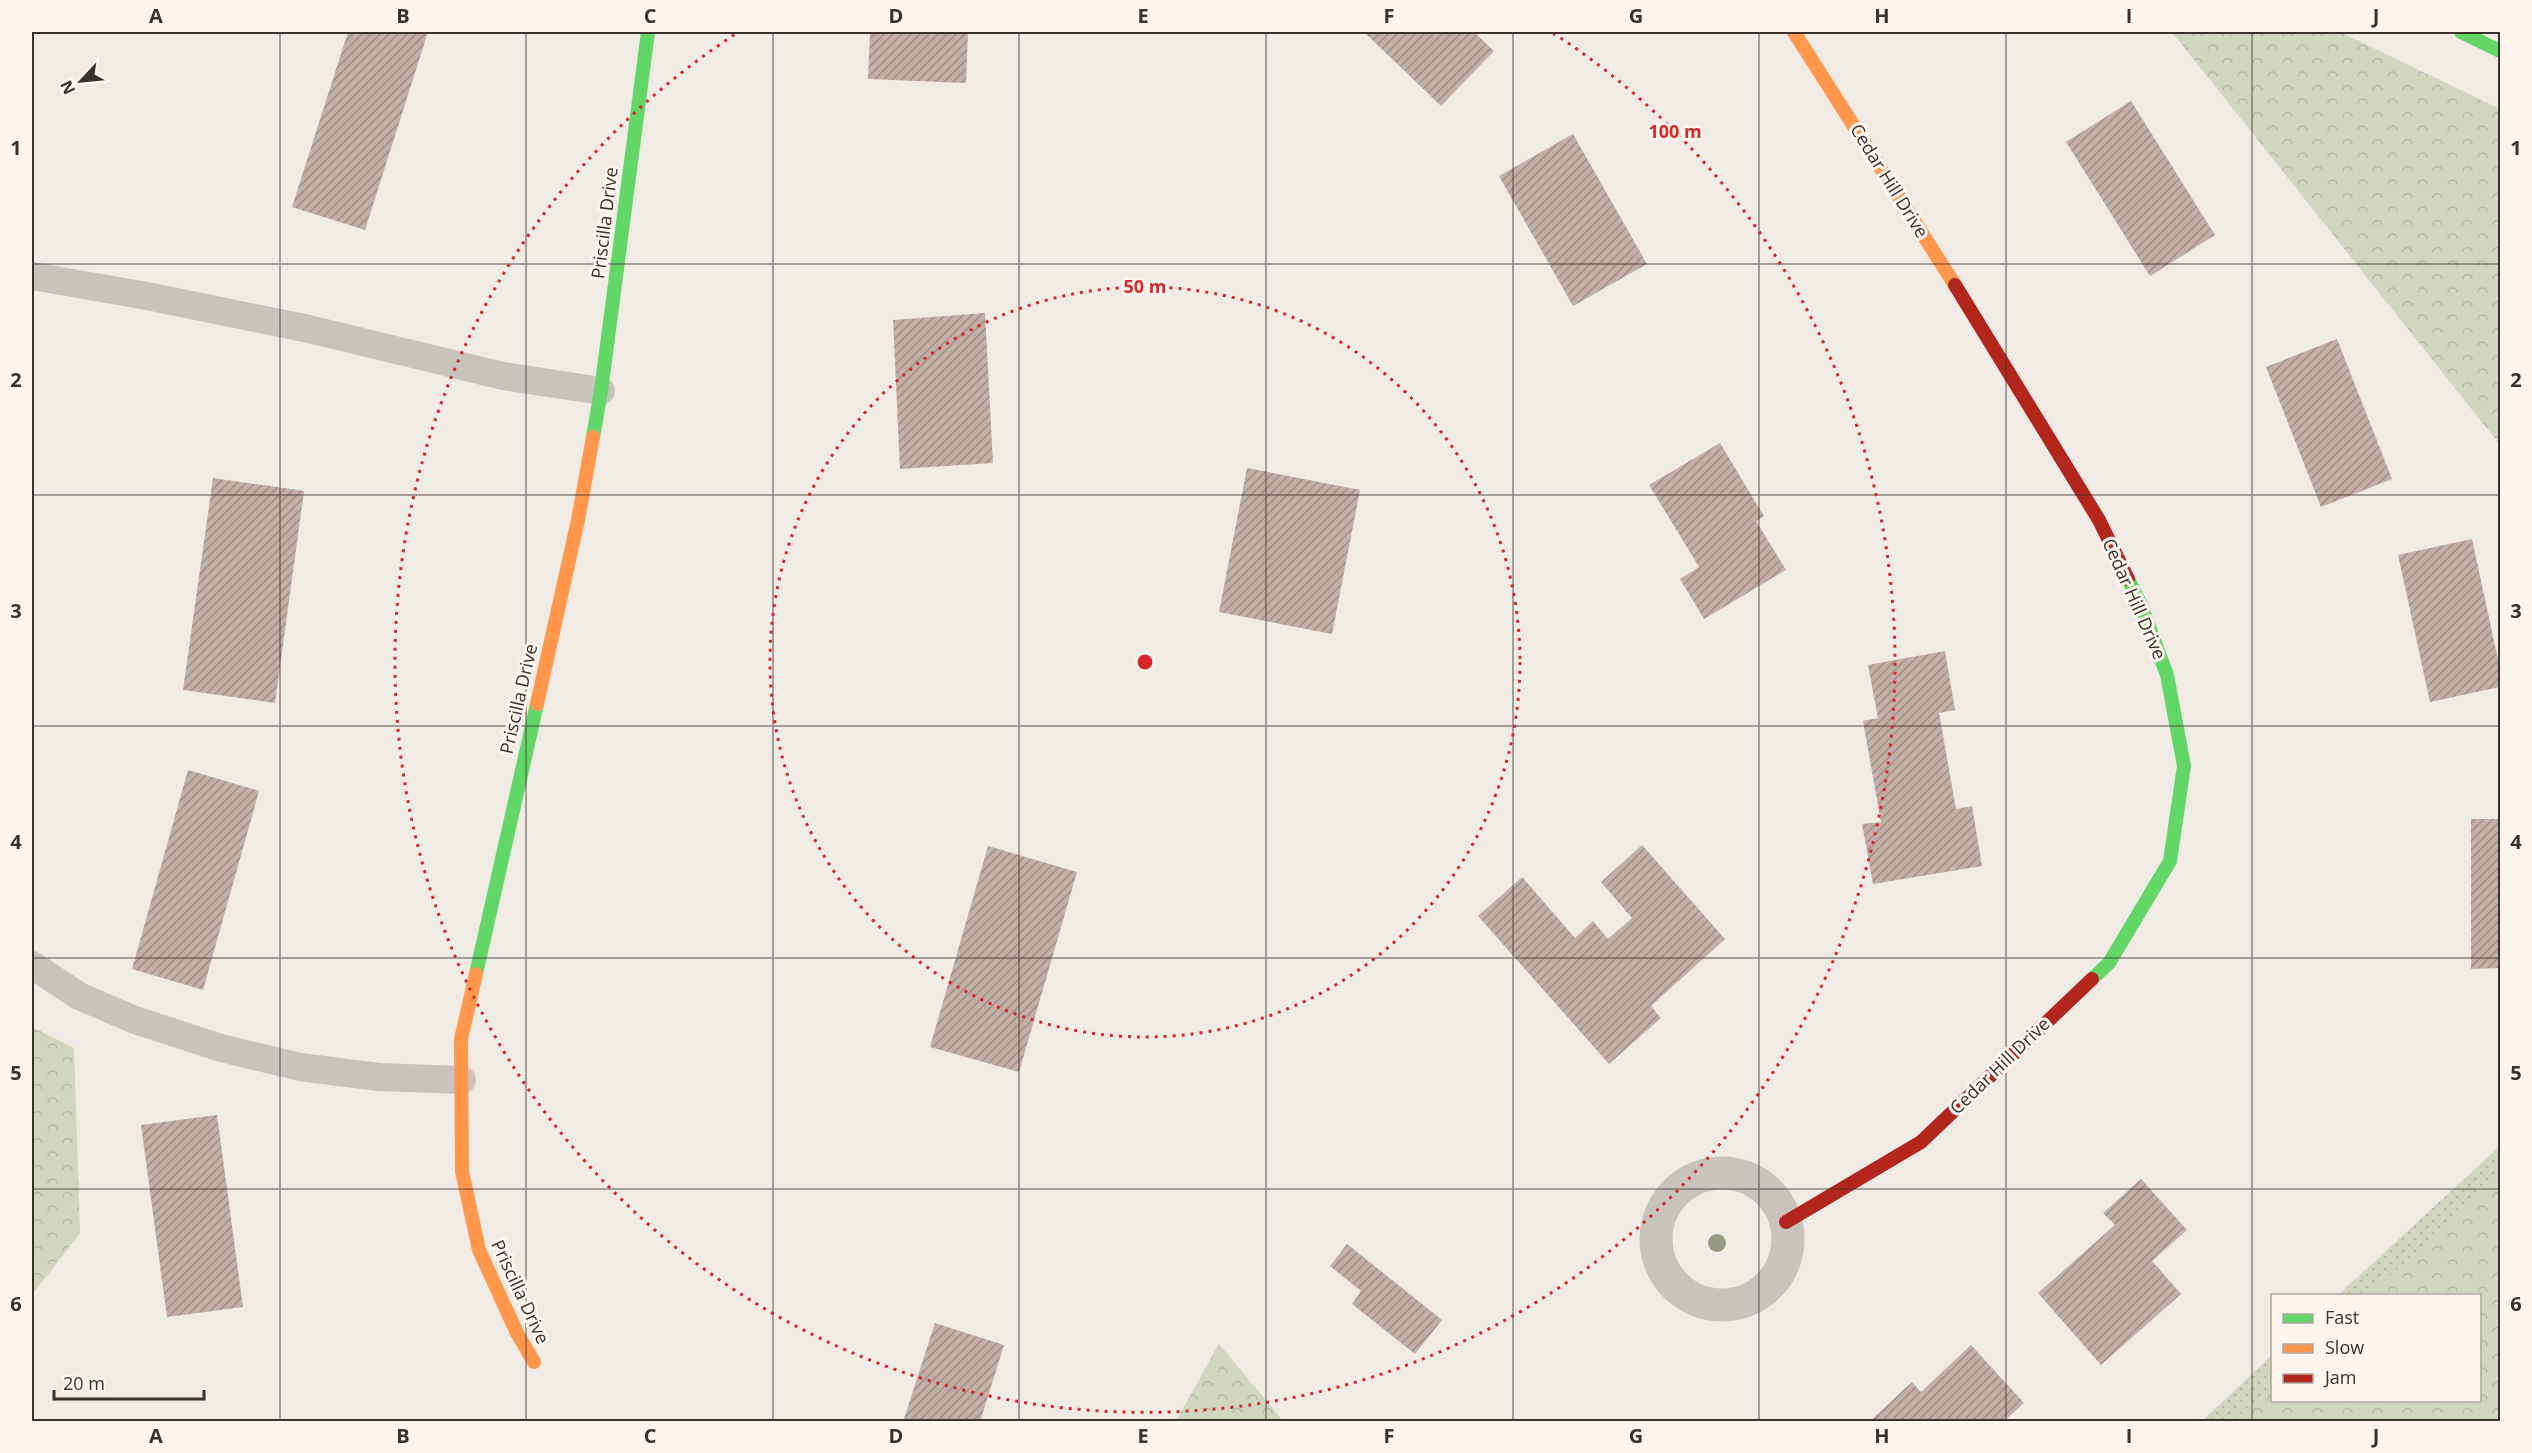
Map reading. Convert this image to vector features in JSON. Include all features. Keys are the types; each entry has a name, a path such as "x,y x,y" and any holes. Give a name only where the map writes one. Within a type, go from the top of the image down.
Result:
{"main road":[{"name":"Priscilla Drive","path":"534,1362 517,1333 479,1250 462,1171 461,1039 578,520 601,391 648,32"},
{"name":"Cedar Hill Drive","path":"1786,1222 1922,1142 2109,963 2170,861 2184,766 2167,675 2140,606 2099,520 1959,291 1794,32"},
{"path":"2461,32 2500,51"}],"street":[{"path":"1726,1172 1746,1176 1765,1187 1778,1203 1786,1222 1788,1243 1784,1263 1774,1281 1758,1295 1739,1303 1718,1306 1698,1301 1680,1290 1666,1275 1657,1256 1656,1235 1659,1214 1670,1196 1686,1182 1705,1174 1726,1172"}],"lane":[{"path":"32,276 147,296 309,329 503,376 601,391"},
{"path":"32,965 79,996 135,1020 221,1048 311,1068 379,1077 462,1080"}],"green space":[{"path":"2172,32 2340,32 2500,109 2500,445"},
{"path":"32,1027 74,1048 80,1233 32,1295"},
{"path":"2500,1146 2500,1421 2201,1422 2271,1356 2271,1402 2481,1402 2481,1294 2339,1294"},
{"path":"2500,1175 2500,1421 2233,1421 2271,1386 2271,1402 2481,1402 2481,1294 2370,1294"},
{"path":"1219,1344 1283,1421 1176,1421"}],"building":[{"path":"348,32 428,32 365,230 292,207"},
{"path":"870,32 968,32 966,83 868,79"},
{"path":"1364,32 1474,32 1494,51 1441,106"},
{"path":"2131,101 2215,235 2150,276 2066,142"},
{"path":"1573,134 1647,264 1573,306 1499,176"},
{"path":"985,313 993,463 900,469 893,320"},
{"path":"2337,339 2392,479 2321,507 2266,367"},
{"path":"1720,443 1764,516 1756,521 1786,570 1704,619 1680,579 1699,567 1649,485"},
{"path":"1247,468 1360,490 1332,634 1219,612"},
{"path":"213,478 304,491 275,703 183,690"},
{"path":"2472,539 2500,669 2500,687 2430,702 2398,555"},
{"path":"1945,651 1955,710 1939,713 1956,809 1972,806 1982,866 1873,884 1862,824 1881,822 1863,721 1878,718 1868,665"},
{"path":"188,770 259,791 203,990 132,969"},
{"path":"2471,819 2500,819 2500,968 2471,969"},
{"path":"1642,845 1725,939 1651,1006 1661,1018 1609,1064 1478,916 1522,877 1575,938 1593,921 1608,939 1632,918 1601,882"},
{"path":"988,846 1077,872 1019,1072 930,1047"},
{"path":"217,1115 243,1307 167,1317 141,1125"},
{"path":"2141,1179 2187,1230 2152,1261 2181,1294 2101,1365 2038,1293 2115,1225 2103,1213"},
{"path":"1347,1244 1442,1320 1415,1354 1352,1304 1361,1291 1330,1266"},
{"path":"935,1323 1004,1345 980,1422 903,1422"},
{"path":"1971,1345 2024,1403 2003,1422 1869,1422 1912,1382 1921,1392"}],"traffic: fast":[{"path":"593,437 648,32"},
{"path":"2461,32 2500,51"},
{"path":"2092,979 2109,963 2170,861 2184,766 2167,675 2141,605 2128,579"},
{"path":"476,974 537,704"}],"traffic: slow":[{"path":"1794,32 1955,285"},
{"path":"537,704 578,520 593,437"},
{"path":"476,974 461,1039 462,1171 479,1250 517,1333 534,1362"}],"traffic: jam":[{"path":"1955,285 2099,520 2128,579"},
{"path":"1786,1222 1921,1142 2092,979"}]}
